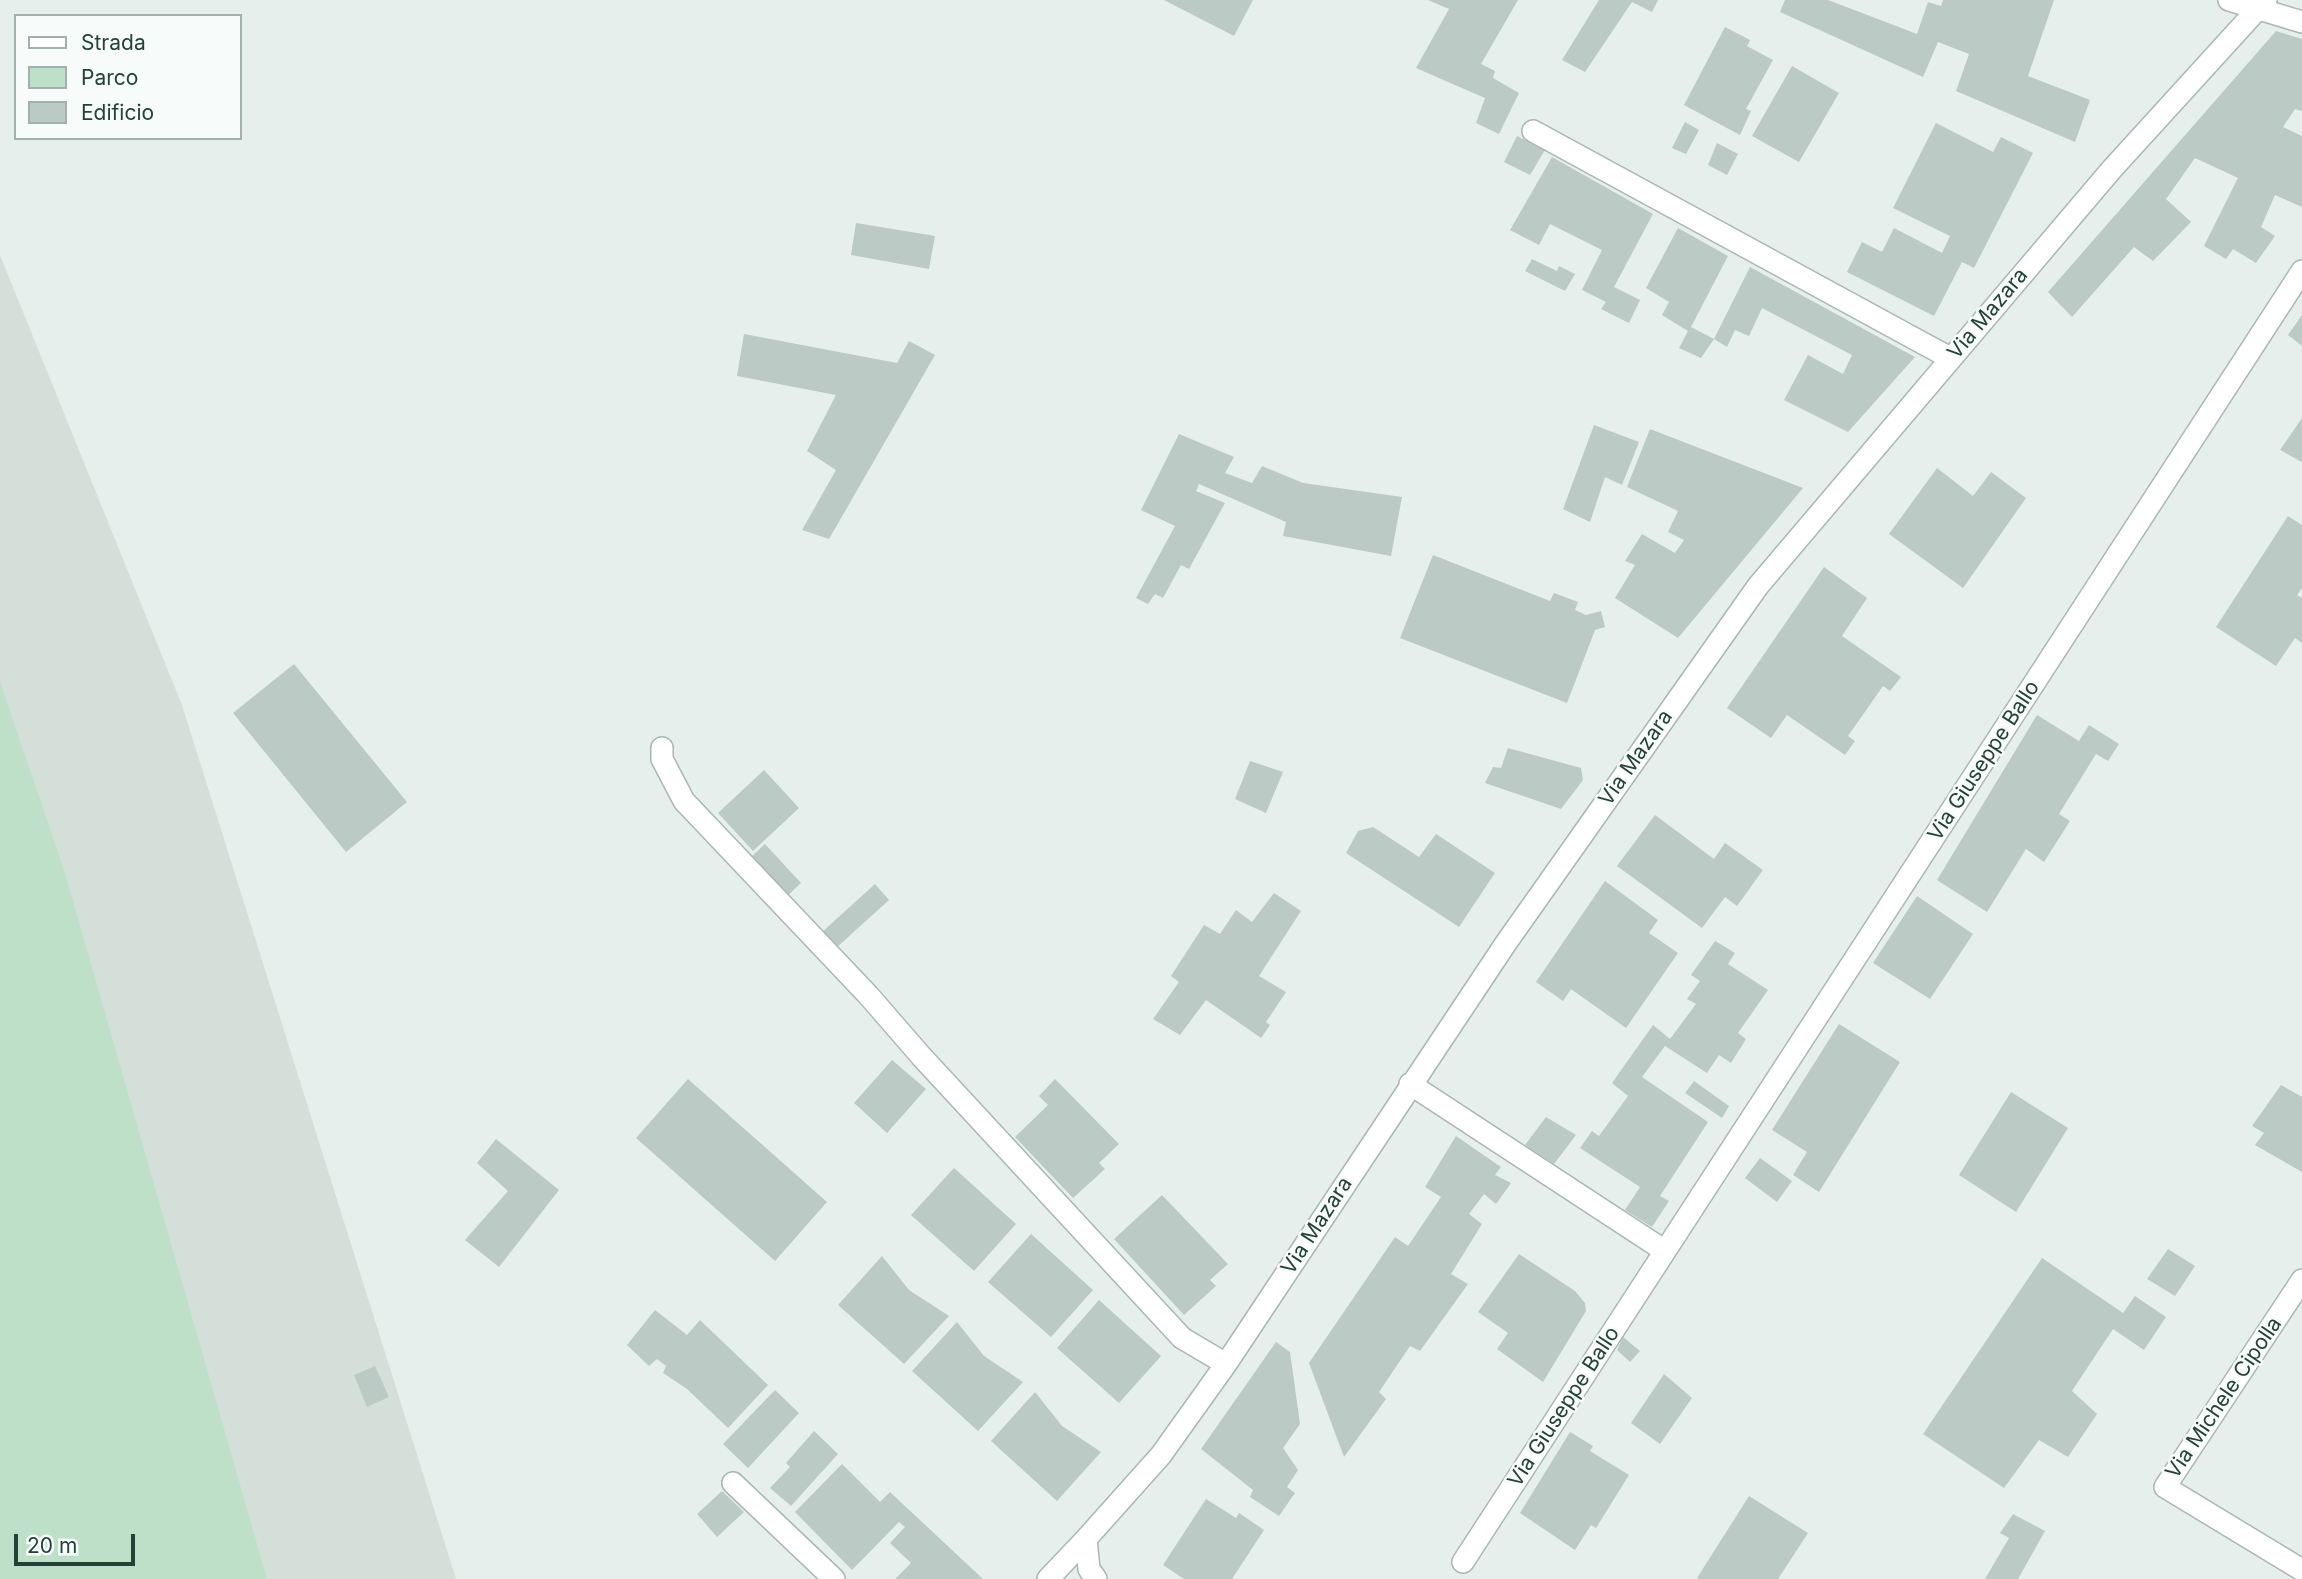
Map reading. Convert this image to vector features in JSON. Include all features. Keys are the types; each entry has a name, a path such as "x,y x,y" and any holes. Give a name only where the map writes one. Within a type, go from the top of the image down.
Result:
{"street":[{"path":"2229,0 2262,4 2302,22"},
{"name":"Via Mazara","path":"1048,1579 1161,1454 1226,1364 1410,1084 1570,850 1758,586 2112,169 2262,4"},
{"path":"1533,131 1950,358"},
{"name":"Via Giuseppe Ballo","path":"1463,1562 2302,271"},
{"path":"662,748 662,759 684,802 869,996 921,1056 1182,1338 1226,1364"},
{"path":"1410,1084 1665,1251"},
{"name":"Via Michele Cipolla","path":"2302,1280 2165,1487 2302,1570"},
{"path":"733,1483 834,1579"},
{"path":"1086,1539 1092,1574"}],"shaded area":[{"path":"0,255 182,705 456,1579 0,1579"}],"green space":[{"path":"0,682 65,873 267,1579 0,1579"}],"building":[{"path":"1164,0 1253,0 1234,36"},
{"path":"1428,0 1518,0 1481,64 1495,71 1493,78 1519,93 1499,134 1476,123 1485,98 1416,68 1449,9"},
{"path":"1599,0 1658,0 1652,12 1632,2 1585,72 1562,60"},
{"path":"1785,0 1828,0 1917,34 1928,2 1941,6 1943,0 2054,0 2028,76 2090,100 2075,142 1956,91 1969,54 1938,42 1923,77 1780,12"},
{"path":"1725,27 1750,40 1747,46 1773,60 1746,109 1751,111 1740,135 1684,105"},
{"path":"2276,31 2302,39 2302,111 2295,109 2283,127 2302,136 2302,207 2275,195 2261,227 2275,236 2256,263 2233,249 2226,259 2204,246 2238,178 2195,158 2166,199 2191,222 2153,261 2134,247 2072,317 2048,292"},
{"path":"1792,66 1839,93 1799,162 1752,136"},
{"path":"1685,122 1699,130 1686,154 1672,148"},
{"path":"1936,123 1993,152 2001,137 2033,153 1974,268 1962,262 1934,316 1847,272 1862,242 1882,252 1894,228 1942,253 1950,236 1893,208"},
{"path":"1517,136 1545,150 1530,175 1504,162"},
{"path":"1717,143 1738,154 1727,175 1708,165"},
{"path":"1552,157 1653,214 1614,287 1640,300 1629,323 1601,309 1606,302 1582,290 1602,250 1550,224 1539,245 1510,230"},
{"path":"856,223 935,236 929,269 851,255"},
{"path":"1678,228 1728,256 1691,327 1714,339 1701,358 1679,348 1688,331 1662,315 1669,302 1646,288"},
{"path":"1532,259 1557,271 1559,266 1575,274 1565,291 1525,271"},
{"path":"1750,267 1915,357 1848,432 1784,400 1808,355 1843,374 1852,355 1762,308 1749,336 1735,330 1727,347 1714,339"},
{"path":"2302,315 2302,346 2288,335"},
{"path":"744,334 897,363 909,341 935,355 829,539 802,530 836,470 807,451 836,395 737,376"},
{"path":"2302,418 2302,462 2280,450"},
{"path":"1594,425 1639,442 1622,485 1605,477 1590,522 1563,509"},
{"path":"1650,429 1803,488 1678,638 1615,598 1635,565 1625,561 1642,534 1675,553 1684,540 1668,532 1678,511 1627,487"},
{"path":"1179,434 1234,457 1225,473 1252,483 1262,466 1303,483 1402,497 1391,556 1283,536 1286,522 1199,484 1196,491 1225,503 1189,569 1181,565 1163,598 1155,594 1148,604 1136,598 1175,526 1141,510"},
{"path":"1937,468 1973,496 1991,472 2026,498 1963,588 1889,534"},
{"path":"2288,516 2302,525 2302,588 2297,595 2302,598 2302,643 2295,638 2276,666 2216,627"},
{"path":"1433,555 1550,601 1554,593 1578,602 1575,610 1586,615 1601,611 1605,627 1595,630 1567,703 1400,638"},
{"path":"1824,567 1867,598 1842,636 1901,677 1890,691 1883,686 1848,736 1855,741 1845,755 1787,715 1771,738 1727,708"},
{"path":"294,664 407,802 346,852 233,713"},
{"path":"2037,715 2079,741 2089,725 2119,744 2108,761 2096,754 2059,814 2070,821 2044,862 2026,849 1987,912 1937,880"},
{"path":"1508,748 1581,768 1583,780 1561,809 1485,783 1493,767 1501,768"},
{"path":"1250,761 1283,772 1266,813 1235,799"},
{"path":"764,770 799,808 753,851 718,813"},
{"path":"1655,815 1714,859 1725,843 1763,870 1737,906 1725,897 1702,928 1617,866"},
{"path":"1373,827 1419,857 1436,834 1495,873 1459,927 1346,853 1358,831"},
{"path":"765,844 801,883 786,897 750,858"},
{"path":"1605,881 1658,920 1649,933 1678,953 1626,1028 1571,989 1563,1001 1536,982"},
{"path":"875,884 889,900 835,949 821,933"},
{"path":"1274,893 1301,911 1259,976 1286,992 1266,1022 1270,1025 1261,1038 1206,1000 1180,1035 1153,1019 1179,982 1171,976 1204,925 1220,934 1236,910 1252,922"},
{"path":"1917,896 1973,934 1930,999 1873,963"},
{"path":"1715,941 1735,953 1728,964 1768,990 1738,1033 1746,1039 1731,1063 1719,1055 1707,1073 1665,1046 1642,1077 1708,1122 1660,1196 1669,1201 1652,1227 1625,1210 1640,1187 1580,1148 1592,1131 1599,1136 1628,1096 1612,1083 1653,1025 1670,1039 1696,1004 1687,999 1700,981 1691,975"},
{"path":"1839,1024 1900,1062 1819,1192 1793,1175 1807,1152 1772,1130"},
{"path":"892,1060 926,1089 887,1133 854,1103"},
{"path":"688,1079 827,1202 775,1261 636,1138"},
{"path":"1055,1079 1119,1144 1099,1163 1105,1169 1073,1198 1015,1137 1048,1105 1039,1096"},
{"path":"1694,1081 1729,1106 1722,1118 1685,1093"},
{"path":"2281,1085 2302,1097 2302,1172 2255,1145 2264,1133 2252,1126"},
{"path":"2011,1092 2068,1128 2016,1212 1959,1175"},
{"path":"1546,1117 1576,1135 1554,1164 1525,1145"},
{"path":"1456,1136 1501,1167 1495,1175 1511,1183 1496,1204 1484,1194 1469,1214 1482,1224 1451,1274 1468,1284 1420,1351 1410,1346 1379,1392 1386,1399 1344,1457 1309,1363 1395,1237 1408,1246 1441,1197 1425,1187"},
{"path":"496,1139 559,1190 499,1267 465,1240 508,1191 477,1163"},
{"path":"1760,1158 1792,1181 1777,1202 1745,1178"},
{"path":"954,1168 1016,1224 974,1271 911,1215"},
{"path":"1162,1195 1228,1264 1210,1280 1216,1286 1184,1315 1114,1239"},
{"path":"1031,1234 1093,1290 1051,1337 988,1282"},
{"path":"2168,1249 2195,1266 2175,1296 2147,1279"},
{"path":"1519,1254 1575,1291 1585,1303 1586,1311 1543,1382 1497,1349 1508,1333 1478,1312"},
{"path":"882,1256 909,1290 949,1316 904,1364 838,1305"},
{"path":"2042,1258 2123,1313 2135,1296 2166,1317 2144,1350 2113,1329 2072,1391 2097,1414 2068,1457 2039,1440 2004,1488 1923,1434"},
{"path":"1099,1300 1161,1356 1119,1403 1057,1348"},
{"path":"655,1310 687,1335 700,1320 768,1385 728,1428 687,1389 663,1373 666,1366 657,1359 649,1366 627,1345"},
{"path":"957,1322 984,1356 1023,1382 978,1431 912,1371"},
{"path":"1623,1337 1640,1351 1630,1362 1617,1350"},
{"path":"1276,1342 1290,1352 1300,1424 1283,1448 1298,1470 1287,1487 1295,1493 1279,1516 1250,1497 1253,1490 1201,1449"},
{"path":"375,1366 389,1397 367,1407 354,1375"},
{"path":"1664,1374 1692,1398 1660,1444 1631,1423"},
{"path":"775,1390 799,1413 748,1468 723,1444"},
{"path":"1035,1392 1062,1426 1101,1452 1057,1501 991,1441"},
{"path":"814,1431 838,1454 791,1506 770,1488 790,1467 786,1463"},
{"path":"1570,1432 1593,1446 1590,1451 1629,1475 1596,1528 1591,1525 1575,1550 1520,1513"},
{"path":"842,1464 880,1502 890,1492 983,1579 895,1579 911,1563 890,1543 905,1527 899,1522 852,1570 795,1512"},
{"path":"722,1491 744,1512 717,1537 697,1514"},
{"path":"1749,1496 1808,1533 1778,1579 1697,1578"},
{"path":"1206,1499 1236,1518 1239,1513 1264,1530 1232,1579 1184,1579 1163,1565"},
{"path":"2013,1514 2045,1531 2018,1579 1985,1579 2009,1538 2000,1533"}]}
